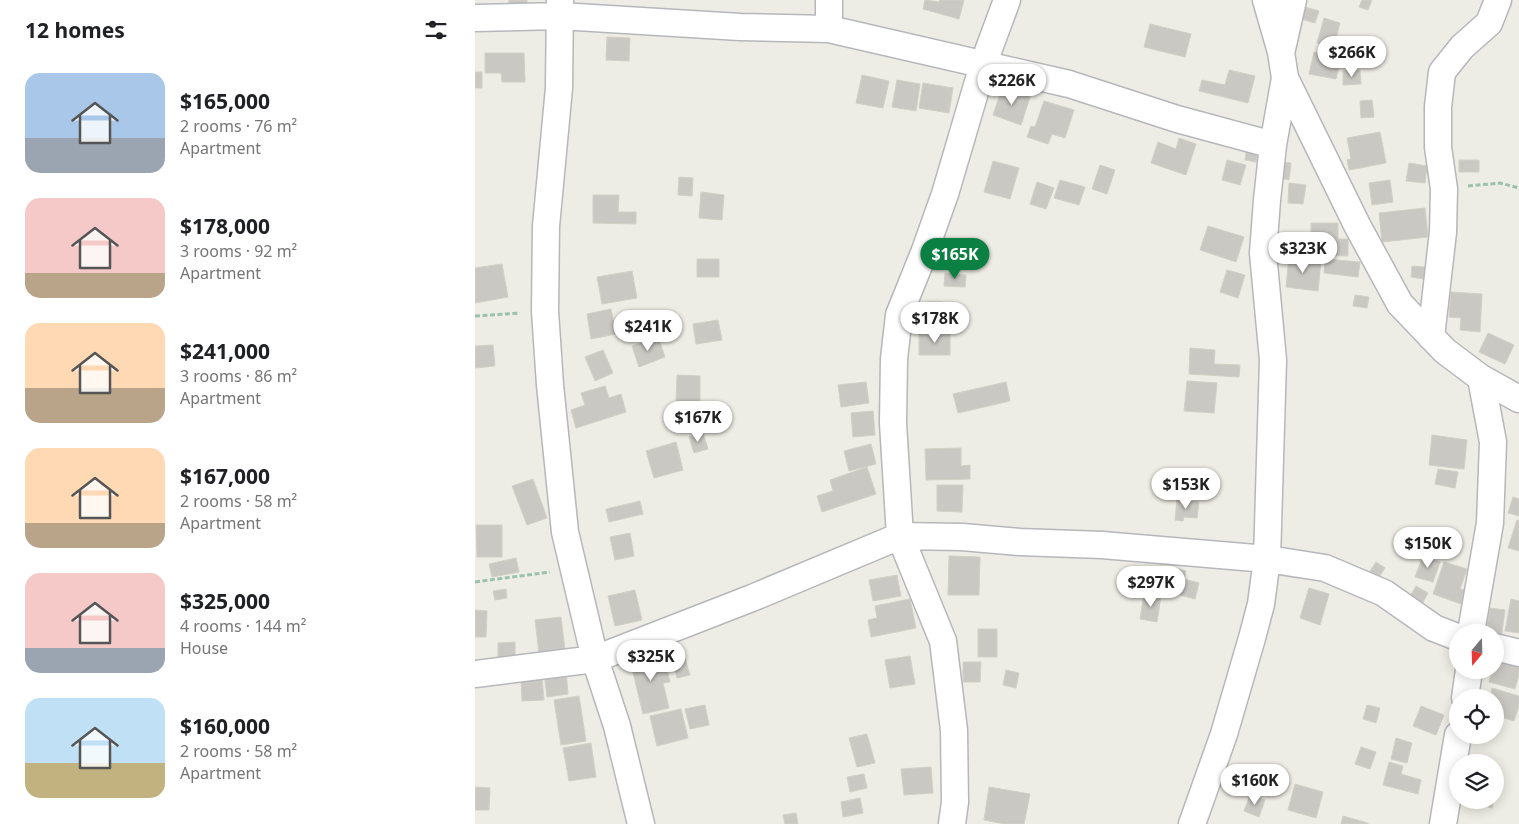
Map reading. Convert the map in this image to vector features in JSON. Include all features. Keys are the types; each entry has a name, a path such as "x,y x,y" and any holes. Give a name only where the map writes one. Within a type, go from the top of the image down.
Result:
{"street":[{"path":"829,0 829,29"},
{"path":"951,824 955,802 954,730 943,641 900,536 893,423 893,359 899,315 925,253 945,194 983,65 1007,0"},
{"path":"1266,0 1281,52 1285,78 1357,225 1400,304 1445,351 1481,378 1519,399"},
{"path":"1281,52 1293,0"},
{"path":"1431,337 1443,232 1443,189 1438,147 1438,107 1442,72 1462,47 1489,23 1498,0"},
{"path":"560,8 559,88 546,226 545,311 550,385 565,532 595,659 617,726 641,824"},
{"path":"475,18 560,8 740,27 829,29 1069,84 1177,119 1273,145"},
{"path":"1192,824 1224,734 1261,604 1267,559 1273,360 1263,252 1273,145 1285,78"},
{"path":"1472,624 1490,523 1493,442 1481,378"},
{"path":"475,674 595,659 752,598 900,536 962,537 1021,542 1102,545 1267,559 1325,568 1384,593 1435,628 1449,634"},
{"path":"1504,649 1519,653"},
{"path":"1443,824 1457,744"}],"path":[{"path":"1443,189 1500,183 1519,188"},
{"path":"475,316 545,311"},
{"path":"475,582 573,569"}],"building":[{"path":"509,0 527,0 527,8 508,7"},
{"path":"925,0 939,2 940,0 964,0 959,19 923,9"},
{"path":"1362,0 1372,0 1368,10 1359,7"},
{"path":"1305,7 1319,11 1315,23 1301,19"},
{"path":"1324,18 1340,23 1334,47 1317,43"},
{"path":"1150,24 1191,34 1185,57 1144,47"},
{"path":"607,37 630,38 629,61 606,60"},
{"path":"1314,52 1341,58 1336,79 1309,74"},
{"path":"485,53 524,53 525,82 502,82 501,73 485,73"},
{"path":"1229,70 1255,76 1248,103 1199,91 1202,80 1225,85"},
{"path":"1360,70 1361,84 1343,85 1343,71"},
{"path":"475,72 482,72 482,88 475,88"},
{"path":"862,75 889,81 883,108 856,103"},
{"path":"897,80 920,84 916,111 892,107"},
{"path":"923,83 953,88 949,113 919,108"},
{"path":"1002,88 1030,97 1021,125 993,115"},
{"path":"1372,100 1374,117 1361,118 1360,101"},
{"path":"1044,101 1074,110 1065,138 1052,134 1048,144 1027,137 1031,126 1035,127"},
{"path":"1380,132 1386,163 1349,170 1347,160 1351,159 1347,138"},
{"path":"1179,138 1196,144 1186,175 1151,163 1158,142 1176,149"},
{"path":"1247,146 1258,148 1256,162 1245,160"},
{"path":"1227,160 1246,165 1240,185 1222,180"},
{"path":"1459,160 1479,160 1479,172 1459,172"},
{"path":"993,161 1019,168 1010,199 984,192"},
{"path":"1281,162 1291,163 1289,180 1279,178"},
{"path":"1409,163 1427,166 1425,183 1406,181"},
{"path":"1100,165 1115,170 1107,194 1092,189"},
{"path":"679,177 693,178 692,196 678,195"},
{"path":"1060,180 1085,187 1079,205 1054,198"},
{"path":"1390,180 1393,202 1372,205 1369,183"},
{"path":"1037,182 1054,188 1046,209 1030,204"},
{"path":"1289,183 1306,185 1303,204 1288,203"},
{"path":"701,192 724,195 722,220 699,218"},
{"path":"593,195 619,195 618,212 636,212 636,224 593,223"},
{"path":"1425,208 1428,237 1382,242 1379,213"},
{"path":"1311,223 1338,223 1338,239 1348,239 1348,256 1311,255"},
{"path":"1208,226 1244,237 1236,262 1200,250"},
{"path":"1289,257 1321,261 1318,291 1286,287"},
{"path":"697,259 719,259 719,277 697,277"},
{"path":"1325,259 1360,262 1358,277 1324,273"},
{"path":"502,264 508,297 475,303 475,268"},
{"path":"1412,266 1425,267 1424,279 1411,277"},
{"path":"1227,270 1245,275 1238,298 1220,292"},
{"path":"632,271 637,298 602,304 597,277"},
{"path":"945,273 966,275 965,287 944,286"},
{"path":"1451,292 1482,294 1480,332 1460,330 1461,318 1449,317"},
{"path":"1355,295 1369,297 1367,308 1353,306"},
{"path":"927,302 942,302 942,322 926,322"},
{"path":"611,309 616,334 591,339 587,314"},
{"path":"718,320 722,340 696,344 693,324"},
{"path":"919,333 950,333 950,355 919,355"},
{"path":"1488,333 1514,345 1505,364 1479,352"},
{"path":"658,337 665,357 639,367 632,346"},
{"path":"493,345 495,366 475,368 475,346"},
{"path":"1190,348 1215,350 1214,364 1240,365 1239,377 1189,374"},
{"path":"603,350 613,373 595,381 585,357"},
{"path":"677,375 700,376 700,403 676,402"},
{"path":"1187,381 1217,383 1214,413 1184,411"},
{"path":"866,382 869,403 841,407 838,385"},
{"path":"1006,382 1010,401 958,413 953,394"},
{"path":"605,386 609,398 621,394 626,412 576,428 571,410 585,405 581,393"},
{"path":"873,411 875,435 853,437 851,413"},
{"path":"703,433 708,449 694,453 689,437"},
{"path":"1432,435 1467,440 1464,469 1429,465"},
{"path":"676,442 683,470 654,478 646,451"},
{"path":"871,444 876,464 849,471 844,451"},
{"path":"961,448 961,466 970,465 970,479 926,480 925,449"},
{"path":"867,467 876,494 822,512 817,496 833,491 830,480"},
{"path":"1438,469 1458,472 1455,488 1435,484"},
{"path":"533,479 547,518 527,525 512,486"},
{"path":"937,485 963,485 962,512 937,511"},
{"path":"1513,497 1519,499 1519,516 1508,513"},
{"path":"1177,499 1199,502 1197,518 1184,517 1183,521 1175,520"},
{"path":"640,501 643,514 609,522 606,509"},
{"path":"1517,520 1519,520 1519,551 1508,548"},
{"path":"476,525 502,525 502,557 477,557"},
{"path":"630,533 634,556 615,560 610,537"},
{"path":"949,556 980,557 979,595 948,595"},
{"path":"1423,556 1440,562 1433,582 1415,577"},
{"path":"516,558 519,572 492,577 489,564"},
{"path":"1376,562 1385,568 1379,577 1370,571"},
{"path":"1444,562 1467,569 1460,589 1466,590 1461,604 1433,594"},
{"path":"1171,567 1186,571 1184,579 1199,583 1195,599 1164,591"},
{"path":"897,575 901,596 873,601 869,580"},
{"path":"1416,586 1428,593 1422,604 1409,598"},
{"path":"1309,588 1329,594 1320,625 1300,618"},
{"path":"506,589 507,598 495,600 493,591"},
{"path":"635,590 642,620 615,626 608,596"},
{"path":"1144,593 1161,596 1157,622 1140,619"},
{"path":"910,599 916,628 871,637 868,620 877,618 875,606"},
{"path":"1511,599 1519,601 1519,633 1505,631"},
{"path":"1490,608 1505,610 1503,624 1487,624"},
{"path":"475,610 487,611 486,637 475,637"},
{"path":"561,617 565,650 539,653 535,620"},
{"path":"978,629 997,629 997,657 978,657"},
{"path":"515,642 515,659 498,659 498,643"},
{"path":"663,652 670,682 663,683 669,708 643,714 630,660"},
{"path":"910,656 915,684 890,688 885,660"},
{"path":"685,658 690,675 677,678 673,661"},
{"path":"963,662 981,662 980,682 963,682"},
{"path":"1504,662 1519,664 1519,674 1515,689 1489,682 1490,679 1504,679"},
{"path":"566,670 568,694 547,697 544,673"},
{"path":"1006,670 1019,673 1016,688 1003,685"},
{"path":"542,678 544,700 522,701 521,680"},
{"path":"1504,692 1519,696 1519,706 1514,721 1504,718"},
{"path":"579,696 586,741 561,745 554,700"},
{"path":"705,705 709,725 690,729 685,709"},
{"path":"1367,705 1380,708 1376,723 1363,719"},
{"path":"1421,706 1444,715 1436,735 1413,726"},
{"path":"681,709 688,738 657,746 650,716"},
{"path":"867,734 875,763 857,767 849,738"},
{"path":"1396,738 1412,743 1407,763 1391,759"},
{"path":"591,743 596,777 569,781 563,748"},
{"path":"1361,747 1376,752 1370,769 1355,764"},
{"path":"1389,762 1403,766 1401,774 1421,780 1418,794 1383,785"},
{"path":"931,767 933,793 904,795 901,769"},
{"path":"864,774 867,788 850,792 847,777"},
{"path":"1295,784 1323,792 1316,818 1288,810"},
{"path":"475,787 490,788 489,810 475,810"},
{"path":"989,787 1030,794 1024,824 1005,824 984,820"},
{"path":"1250,795 1265,800 1259,817 1244,811"},
{"path":"860,798 863,813 843,817 841,802"},
{"path":"796,813 798,824 785,824 783,815"},
{"path":"1343,816 1368,823 1368,824 1341,824"}]}
